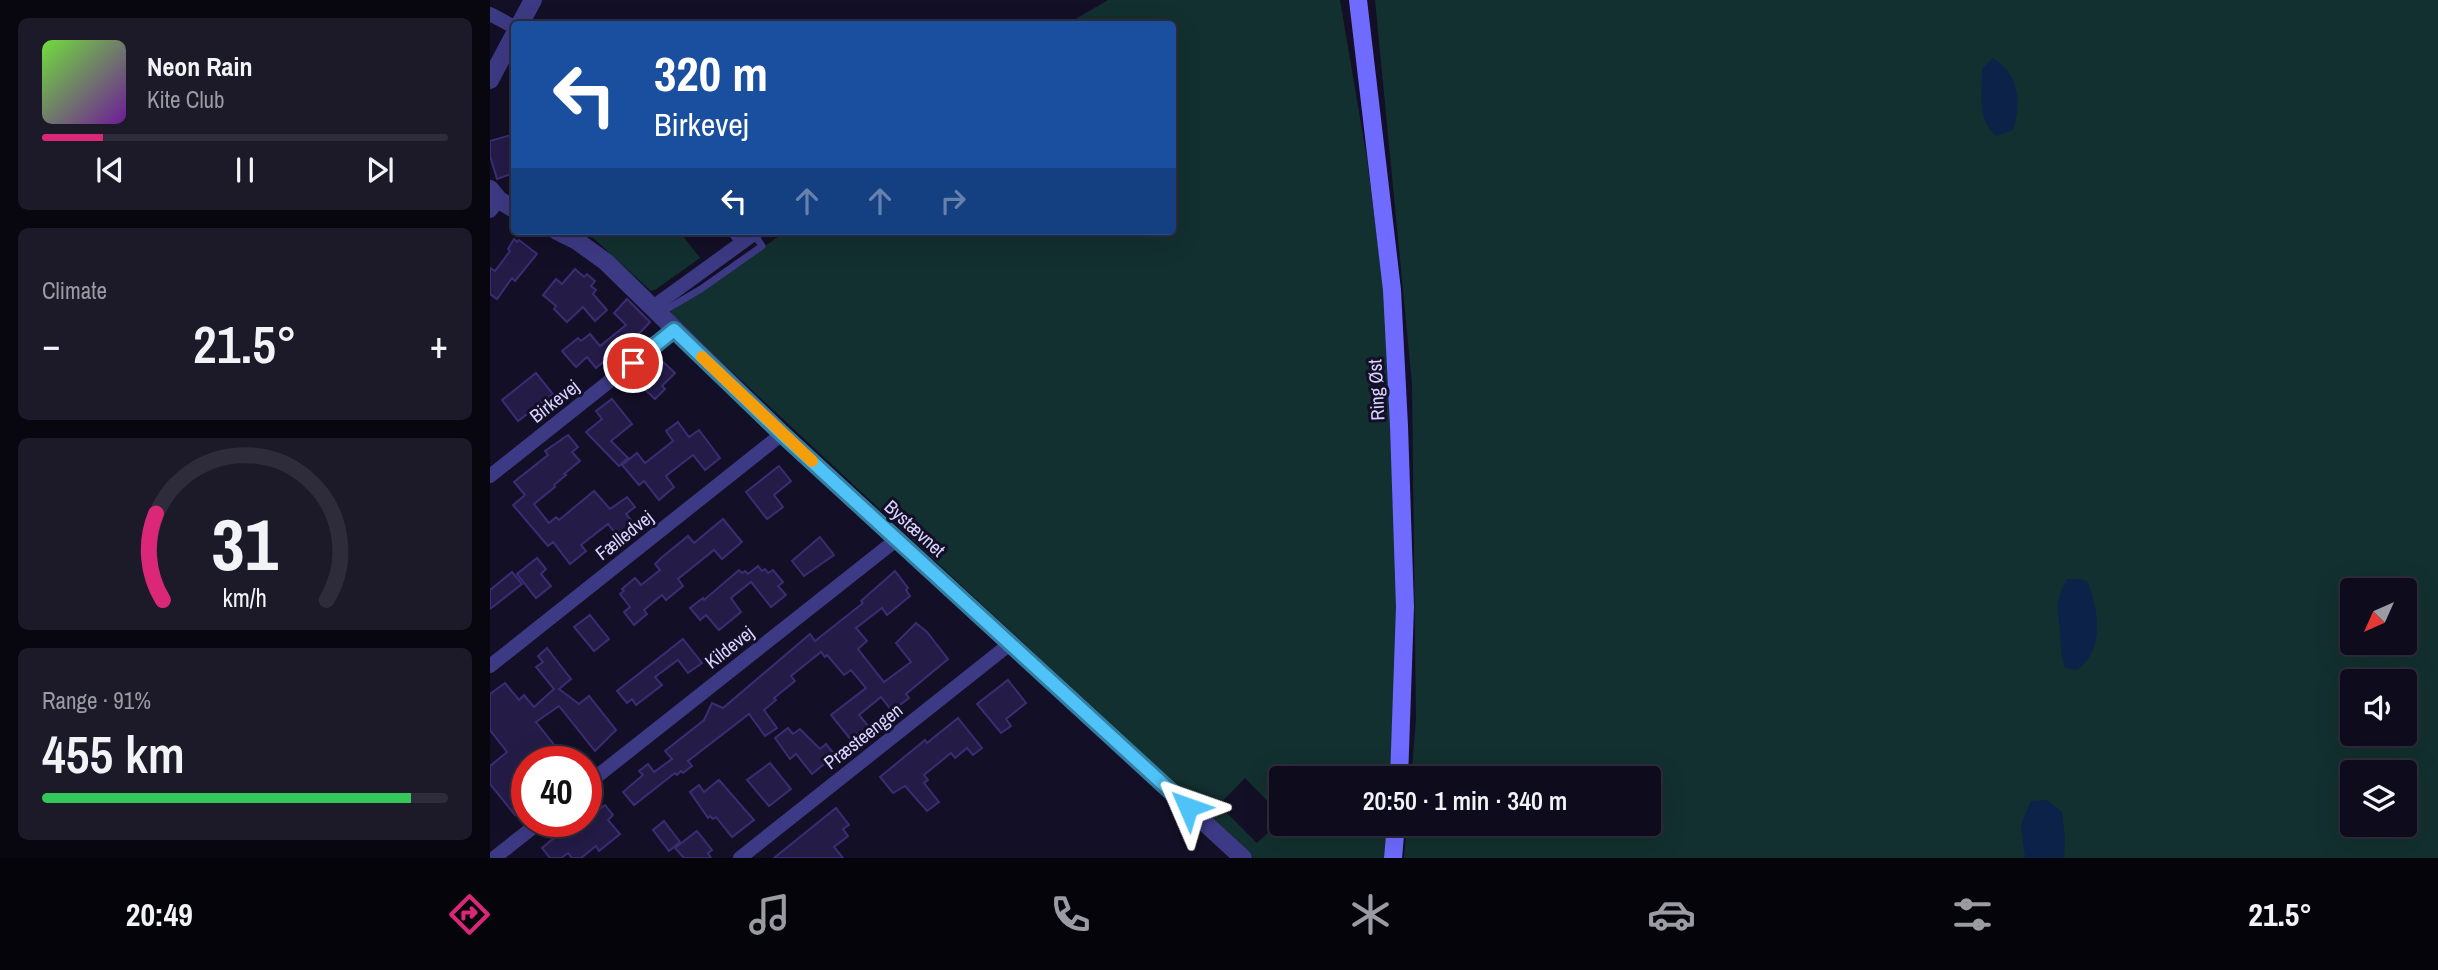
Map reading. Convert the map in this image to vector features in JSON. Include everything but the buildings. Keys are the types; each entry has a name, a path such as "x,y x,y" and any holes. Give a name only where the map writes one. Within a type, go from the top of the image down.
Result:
{"main road":[{"name":"Ring Øst","path":"1358,0 1392,290 1405,607 1399,766"},
{"path":"1393,858 1395,836"}],"street":[{"path":"522,21 533,0"},
{"path":"490,14 511,25"},
{"path":"490,80 511,41"},
{"name":"Bystævnet","path":"565,235 606,262 782,434 1243,858"},
{"path":"656,310 752,235"},
{"name":"Birkevej","path":"490,476 674,330"},
{"name":"Fælledvej","path":"490,666 782,434"},
{"name":"Kildevej","path":"602,772 896,540"},
{"name":"Præsteengen","path":"740,858 1010,643"},
{"path":"494,858 521,837"}],"lane":[{"path":"733,235 740,244"},
{"path":"656,310 701,289 762,246 757,235"}],"green space":[{"path":"1108,0 1340,0 1367,159 1384,292 1399,607 1391,766 1269,766 1269,803 1245,778 1219,805 1257,843 1269,832 1269,836 1386,836 1384,858 1254,858 667,311 718,280 780,235 1176,235 1176,21 1072,21"},
{"path":"1375,0 2438,0 2438,858 1404,858 1406,836 1661,836 1661,766 1412,766 1416,720 1412,384"},
{"path":"589,235 682,235 700,258 651,291"}],"water":[{"path":"1993,58 2008,72 2016,90 2017,100 2013,130 1996,136 1983,113 1981,96 1982,69"},
{"path":"2067,579 2088,582 2097,617 2096,641 2086,661 2077,670 2065,668 2061,651 2058,606"},
{"path":"2047,800 2062,812 2064,858 2025,858 2021,824 2031,801"}],"slow traffic":[{"path":"702,357 812,461"}],"route":[{"path":"633,363 674,330 896,540 1188,807"}]}
